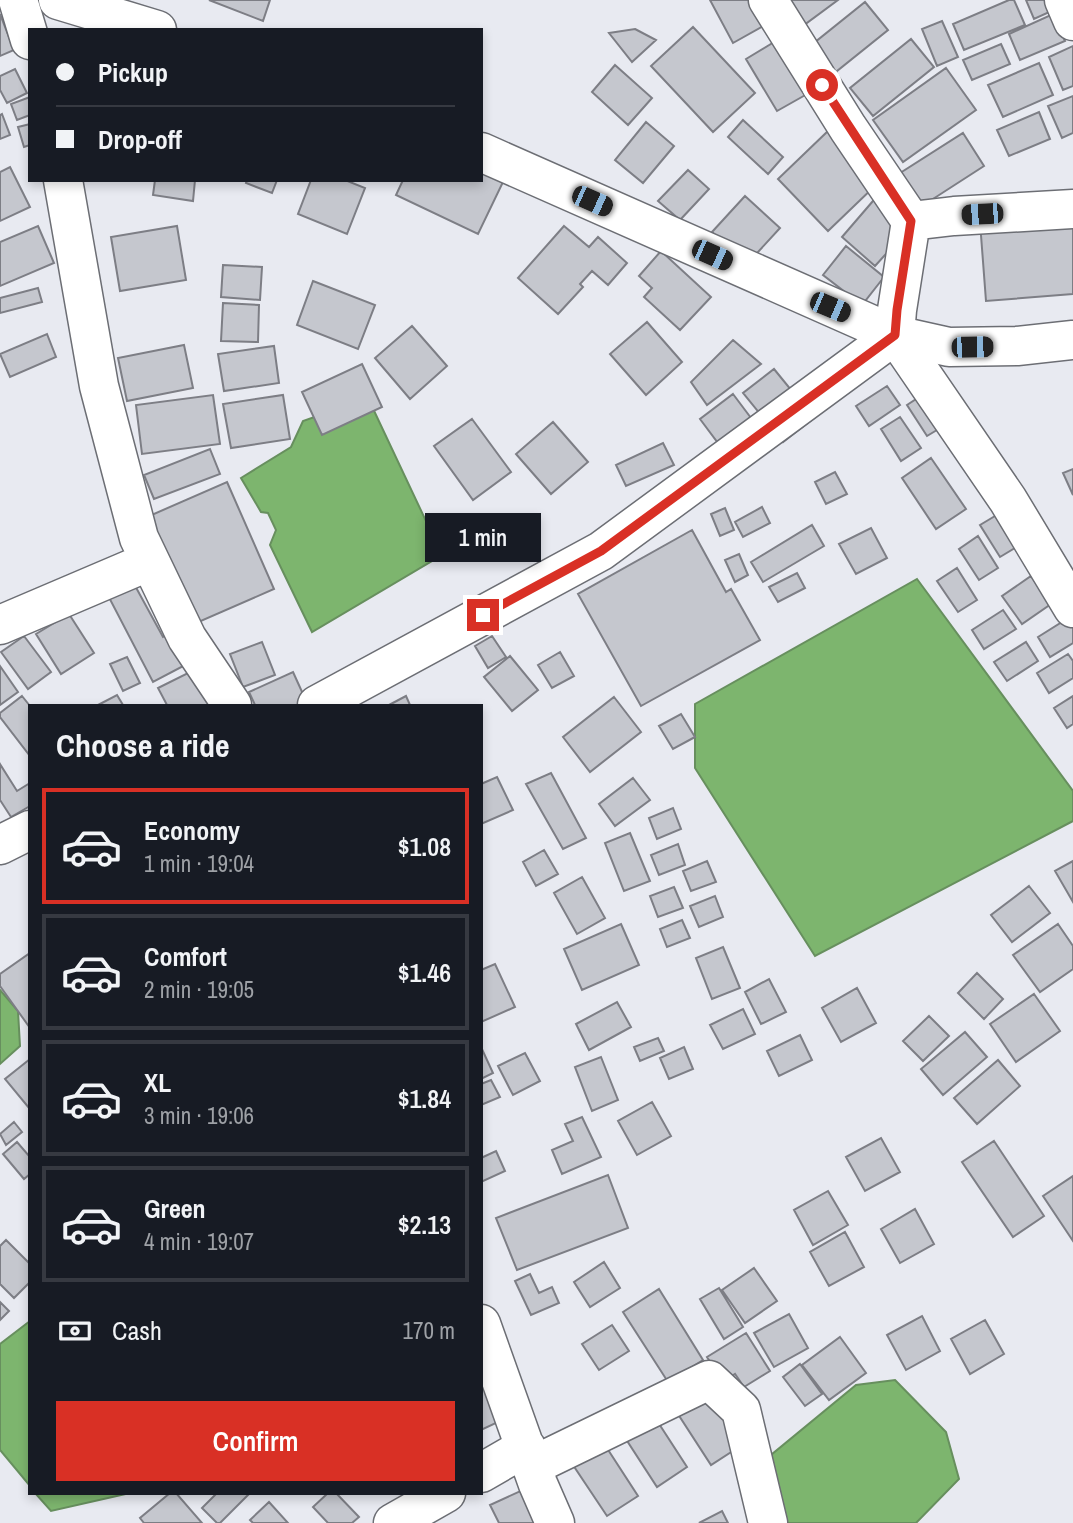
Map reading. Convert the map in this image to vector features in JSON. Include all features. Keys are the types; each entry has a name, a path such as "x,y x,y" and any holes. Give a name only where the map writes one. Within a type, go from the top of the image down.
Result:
{"street":[{"path":"18,0 28,33"},
{"path":"58,0 150,28"},
{"path":"768,0 848,128 911,221 895,335 1008,500 1073,608"},
{"path":"1064,0 1073,21"},
{"path":"483,153 895,335 949,347 1017,346 1073,340"},
{"path":"64,182 99,386 139,538 187,638 231,704"},
{"path":"911,221 1073,209"},
{"path":"319,704 601,551 895,335"},
{"path":"0,625 150,561"},
{"path":"0,845 28,831"},
{"path":"483,1330 555,1523"},
{"path":"483,1472 529,1457 709,1380 741,1410 768,1523"},
{"path":"393,1523 442,1495"}],"shaded area":[{"path":"368,398 442,555 312,632 270,545 276,530 268,513 261,512 241,478 291,447 303,421"},
{"path":"917,579 1073,791 1073,821 815,956 695,768 695,704"},
{"path":"0,990 18,1011 20,1046 0,1064"},
{"path":"28,1323 28,1484 0,1450 0,1344"},
{"path":"895,1380 946,1432 959,1479 916,1523 784,1523 771,1455 856,1385"},
{"path":"37,1495 121,1495 51,1511"}],"building":[{"path":"209,0 270,0 263,21"},
{"path":"710,0 751,0 765,25 733,43"},
{"path":"778,0 838,0 800,28"},
{"path":"1014,0 1025,25 964,50 953,24"},
{"path":"1026,0 1052,0 1056,9 1034,19"},
{"path":"865,2 888,30 827,79 804,51"},
{"path":"0,14 14,50 0,56"},
{"path":"1053,14 1065,41 1020,60 1009,34"},
{"path":"942,21 958,57 937,66 922,29"},
{"path":"693,27 755,93 713,132 651,66"},
{"path":"635,29 656,40 632,62 609,33"},
{"path":"784,36 816,89 777,111 746,59"},
{"path":"911,39 934,67 873,116 850,88"},
{"path":"1001,44 1010,64 972,80 963,60"},
{"path":"1073,46 1073,86 1063,90 1049,57"},
{"path":"1039,63 1053,95 1003,117 988,85"},
{"path":"615,65 652,98 628,125 592,92"},
{"path":"946,68 976,110 903,162 873,120"},
{"path":"15,69 27,93 7,103 0,90 0,76"},
{"path":"1073,96 1073,133 1062,138 1048,106"},
{"path":"28,98 28,116 17,120 11,104"},
{"path":"1039,112 1050,139 1009,156 997,130"},
{"path":"2,114 10,135 0,139 0,115"},
{"path":"743,120 783,157 768,174 728,137"},
{"path":"646,122 674,146 643,183 615,160"},
{"path":"28,124 28,146 24,147 18,127"},
{"path":"828,131 878,183 828,231 778,179"},
{"path":"963,133 984,166 919,208 897,175"},
{"path":"10,167 30,207 0,221 0,172"},
{"path":"688,170 709,189 680,220 658,201"},
{"path":"483,173 503,182 478,234 396,195 402,182 483,182"},
{"path":"155,182 195,182 193,201 153,195"},
{"path":"246,182 276,182 272,193"},
{"path":"310,182 350,182 365,188 347,234 298,214"},
{"path":"879,194 900,212 894,245 875,266 842,237"},
{"path":"745,196 780,228 747,264 712,232"},
{"path":"1073,214 1073,294 986,301 980,222"},
{"path":"38,226 54,263 0,286 0,242"},
{"path":"177,226 186,280 120,291 111,237"},
{"path":"564,226 589,247 598,237 627,263 608,285 592,271 580,284 583,287 558,314 518,278"},
{"path":"846,246 884,277 862,305 823,275"},
{"path":"661,251 711,297 680,330 644,297 652,288 639,276"},
{"path":"223,265 262,267 260,300 221,297"},
{"path":"313,281 375,305 358,349 297,325"},
{"path":"38,288 42,302 0,313 0,298"},
{"path":"223,303 259,305 258,342 221,341"},
{"path":"647,322 682,362 646,395 610,354"},
{"path":"412,326 447,366 410,399 375,358"},
{"path":"47,334 56,357 10,377 0,354"},
{"path":"733,340 761,364 707,405 691,382"},
{"path":"184,345 193,388 127,401 118,358"},
{"path":"274,346 279,383 224,391 218,354"},
{"path":"362,364 382,407 322,435 302,392"},
{"path":"774,369 814,418 783,442 743,393"},
{"path":"887,386 900,405 869,426 856,406"},
{"path":"927,392 947,424 927,436 907,405"},
{"path":"733,394 757,426 724,451 700,419"},
{"path":"213,395 220,444 142,454 136,405"},
{"path":"283,395 290,439 231,448 223,404"},
{"path":"900,417 921,448 901,461 881,429"},
{"path":"472,419 511,472 473,500 434,446"},
{"path":"553,422 588,462 551,494 516,454"},
{"path":"663,443 674,465 626,486 616,465"},
{"path":"210,449 220,474 154,499 144,475"},
{"path":"931,458 966,509 936,529 902,478"},
{"path":"1073,469 1073,495 1063,473"},
{"path":"835,472 847,494 826,504 815,482"},
{"path":"227,482 274,589 194,624 147,517"},
{"path":"762,507 770,523 743,537 735,522"},
{"path":"725,508 734,530 720,536 711,514"},
{"path":"1000,513 1020,545 1000,557 980,525"},
{"path":"812,525 824,546 763,582 751,562"},
{"path":"871,528 887,558 856,574 839,544"},
{"path":"692,530 726,592 731,589 760,640 641,706 578,594"},
{"path":"978,536 998,568 979,580 959,549"},
{"path":"739,554 748,575 735,582 725,560"},
{"path":"957,568 977,600 958,612 937,581"},
{"path":"127,571 163,637 173,632 189,663 153,682 102,584"},
{"path":"797,573 805,588 778,602 769,587"},
{"path":"1031,576 1051,604 1022,624 1002,596"},
{"path":"1003,610 1016,629 984,649 972,630"},
{"path":"69,614 94,653 61,674 36,634"},
{"path":"1070,617 1073,623 1073,643 1050,657 1038,637"},
{"path":"24,636 51,672 28,689 1,652"},
{"path":"492,636 506,657 488,668 475,646"},
{"path":"262,642 275,675 243,687 230,654"},
{"path":"1026,642 1038,661 1007,681 994,662"},
{"path":"560,652 574,676 552,688 538,665"},
{"path":"1068,654 1073,661 1073,678 1049,693 1037,673"},
{"path":"510,656 538,690 512,711 484,677"},
{"path":"127,657 140,683 123,691 110,664"},
{"path":"0,666 18,692 0,705"},
{"path":"192,671 209,704 166,704 158,688"},
{"path":"293,672 308,704 255,704 249,692"},
{"path":"117,695 122,704 100,704"},
{"path":"22,696 28,704 28,753 0,717 0,713"},
{"path":"406,696 410,704 391,704"},
{"path":"1073,696 1073,724 1067,728 1054,708"},
{"path":"614,697 641,732 590,772 563,737"},
{"path":"681,714 695,737 673,749 659,726"},
{"path":"0,764 17,791 28,784 28,807 11,817 0,800"},
{"path":"551,773 586,838 563,849 526,784"},
{"path":"497,777 513,810 483,823 483,783"},
{"path":"633,778 650,800 615,826 599,804"},
{"path":"673,808 681,829 657,839 649,818"},
{"path":"630,833 650,881 624,891 605,843"},
{"path":"678,844 685,865 659,875 651,855"},
{"path":"544,850 558,874 536,886 523,862"},
{"path":"707,861 716,882 691,891 683,871"},
{"path":"1073,861 1073,902 1055,871"},
{"path":"582,877 605,918 577,934 554,893"},
{"path":"1029,886 1050,913 1012,942 991,915"},
{"path":"674,887 683,908 658,917 650,896"},
{"path":"715,896 723,917 699,927 690,906"},
{"path":"682,920 690,938 667,947 660,929"},
{"path":"621,924 639,965 582,990 564,949"},
{"path":"1058,924 1073,946 1073,969 1040,992 1013,955"},
{"path":"723,947 740,988 712,999 696,958"},
{"path":"28,954 28,1025 0,986 0,974"},
{"path":"495,964 515,1007 483,1021 483,969"},
{"path":"977,973 1003,999 984,1019 958,993"},
{"path":"769,979 786,1012 761,1024 745,992"},
{"path":"857,988 876,1023 841,1042 822,1008"},
{"path":"1034,994 1060,1031 1016,1062 990,1024"},
{"path":"617,1002 631,1027 589,1050 576,1024"},
{"path":"743,1009 755,1034 723,1049 710,1025"},
{"path":"929,1016 949,1036 923,1061 903,1041"},
{"path":"965,1032 987,1057 943,1095 921,1069"},
{"path":"800,1035 812,1060 779,1076 767,1051"},
{"path":"658,1038 664,1051 640,1061 634,1047"},
{"path":"684,1047 693,1069 669,1079 660,1058"},
{"path":"483,1051 493,1073 483,1078"},
{"path":"525,1053 540,1081 513,1095 498,1066"},
{"path":"601,1057 618,1100 592,1111 575,1067"},
{"path":"998,1060 1020,1086 977,1124 954,1098"},
{"path":"28,1061 28,1107 5,1079"},
{"path":"491,1080 500,1097 483,1104 483,1083"},
{"path":"652,1102 671,1136 637,1155 618,1121"},
{"path":"582,1117 601,1157 562,1174 552,1150 573,1141 565,1124"},
{"path":"14,1122 22,1132 6,1145 0,1134"},
{"path":"881,1138 900,1172 865,1191 846,1157"},
{"path":"994,1141 1044,1216 1013,1237 962,1162"},
{"path":"17,1142 28,1155 28,1176 24,1179 3,1154"},
{"path":"496,1151 505,1171 483,1181 483,1157"},
{"path":"608,1175 628,1228 517,1270 496,1218"},
{"path":"1073,1176 1073,1241 1043,1196"},
{"path":"828,1191 848,1225 813,1245 794,1210"},
{"path":"915,1209 934,1244 900,1263 881,1229"},
{"path":"845,1232 864,1267 829,1286 810,1252"},
{"path":"6,1240 28,1262 28,1284 14,1298 0,1284 0,1246"},
{"path":"604,1262 620,1288 590,1307 574,1282"},
{"path":"754,1268 777,1301 745,1323 722,1290"},
{"path":"530,1274 539,1293 552,1287 559,1303 531,1315 515,1281"},
{"path":"719,1288 743,1327 724,1339 700,1299"},
{"path":"659,1289 703,1360 668,1382 623,1312"},
{"path":"0,1302 9,1311 0,1320"},
{"path":"789,1314 808,1348 774,1367 754,1333"},
{"path":"922,1316 940,1351 906,1370 887,1335"},
{"path":"985,1320 1004,1354 970,1374 951,1339"},
{"path":"612,1325 629,1351 599,1370 582,1344"},
{"path":"746,1333 770,1371 744,1387 735,1374 723,1382 707,1357"},
{"path":"840,1337 866,1373 829,1400 802,1365"},
{"path":"800,1364 822,1394 805,1406 783,1377"},
{"path":"500,1376 517,1413 483,1429 483,1383"},
{"path":"707,1391 742,1445 711,1465 676,1411"},
{"path":"652,1413 687,1467 657,1487 622,1433"},
{"path":"603,1442 638,1496 607,1516 571,1462"},
{"path":"527,1488 543,1523 499,1523 490,1505"},
{"path":"168,1495 178,1495 202,1523 144,1523 140,1518"},
{"path":"215,1495 248,1495 220,1523 202,1508"},
{"path":"326,1495 338,1495 359,1517 352,1523 328,1523 313,1507"},
{"path":"269,1502 288,1523 253,1523 250,1520"},
{"path":"722,1511 728,1523 699,1523"}],"route":[{"path":"483,615 601,551 895,335 911,221 822,85"}]}
